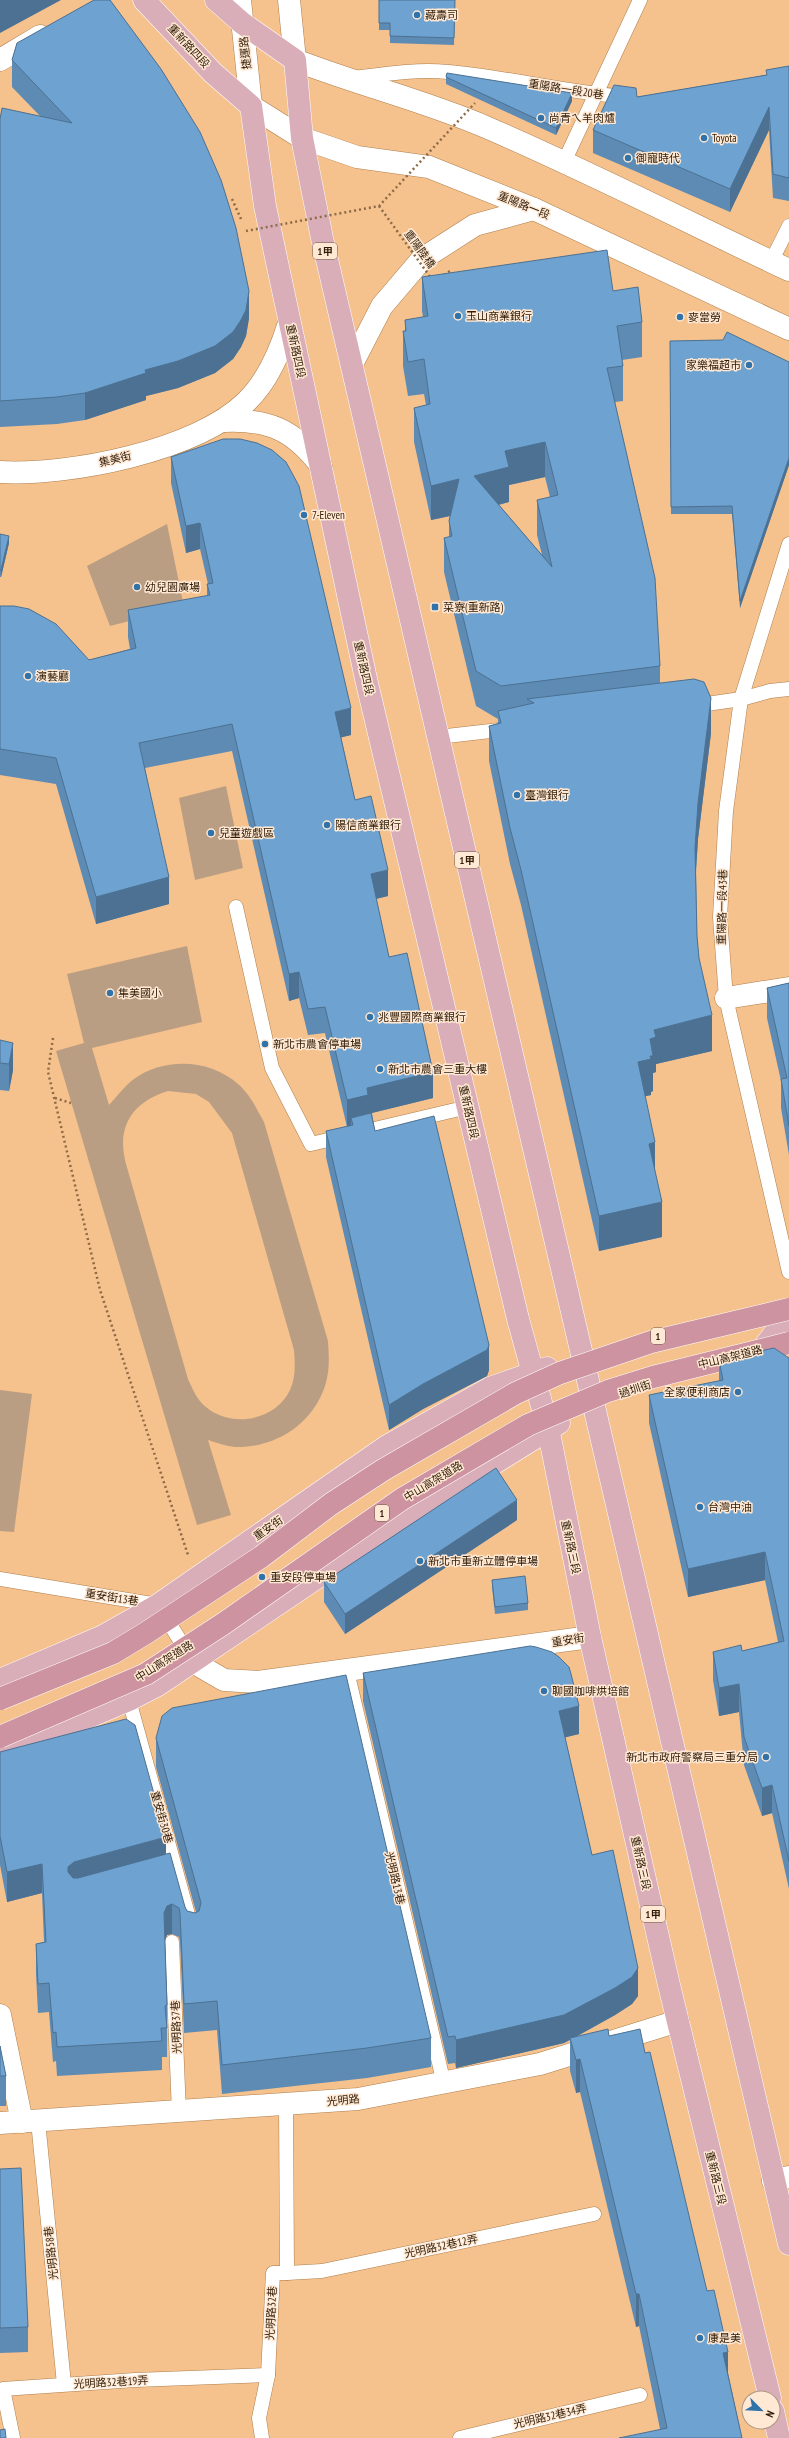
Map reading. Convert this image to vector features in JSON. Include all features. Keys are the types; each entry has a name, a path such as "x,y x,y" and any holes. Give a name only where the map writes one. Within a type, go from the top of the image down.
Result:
{"highway":[{"name":"1","path":"0,1699 113,1652 146,1633 261,1557 331,1504 383,1470 516,1393 560,1373 651,1342 787,1325"},
{"name":"中山高架道路","path":"0,1738 146,1674 223,1624 402,1499 528,1425 608,1391 660,1375 787,1325"}],"main road":[{"name":"重新路四段","path":"144,0 213,73 251,106 265,206 366,679 518,1319 533,1372"},
{"path":"216,0 242,23 295,60"},
{"name":"1甲","path":"295,60 302,138 322,238 582,1356 781,2179 789,2244"},
{"name":"1","path":"533,1372 582,1356 752,1312 787,1325"},
{"name":"過圳街","path":"548,1428 628,1389 759,1354 787,1325"},
{"name":"重安街","path":"0,1680 103,1636 158,1605 387,1446 490,1388 533,1372"},
{"name":"重新路三段","path":"533,1372 548,1428 590,1637 678,2021 768,2390"},
{"name":"1","path":"0,1755 129,1700 193,1662 364,1545 548,1428"}],"street":[{"name":"捷運路","path":"240,0 251,106"},
{"path":"289,0 295,60 343,79 437,109 564,162 780,266"},
{"path":"0,60 59,24"},
{"name":"重陽路一段","path":"251,106 302,138 357,157 429,167 534,209 789,329"},
{"path":"352,364 382,306 422,259 475,226 534,209"},
{"name":"集美街","path":"0,472 51,471 105,463 163,447 224,421 247,402 266,378 280,352 290,323"},
{"name":"集美街","path":"224,421 250,421 280,428 296,438 310,451 321,466"},
{"path":"726,998 789,988"},
{"name":"重安街","path":"193,1662 224,1680 258,1682 590,1637"},
{"path":"0,2015 30,2121"},
{"name":"光明路","path":"0,2123 179,2113 358,2099 444,2084 540,2064 678,2021"}],"lane":[{"path":"564,162 597,95 640,0"},
{"name":"重陽路一段20巷","path":"343,79 400,72 447,72 597,95 641,97"},
{"path":"780,266 789,226"},
{"name":"重陽路一段43巷","path":"789,544 741,700 726,811 720,916 726,998 789,1272"},
{"path":"678,707 741,700 770,691 789,689"},
{"path":"438,737 521,727"},
{"path":"236,907 272,1068 311,1144 468,1107"},
{"name":"重安街13巷","path":"0,1579 158,1605"},
{"path":"158,1605 193,1662"},
{"name":"光明路13巷","path":"347,1671 444,2084"},
{"name":"重安街30巷","path":"129,1700 193,1934"},
{"path":"162,1876 177,1872"},
{"name":"光明路37巷","path":"172,1942 179,2113"},
{"name":"光明路32巷","path":"262,2438 259,2418 268,2375 273,2273 287,2273 286,2105"},
{"name":"光明路58巷","path":"30,2121 64,2384"},
{"name":"光明路32巷12弄","path":"287,2273 322,2271 594,2214"},
{"name":"光明路32巷19弄","path":"12,2438 4,2389 64,2384 268,2375"},
{"name":"光明路32巷34弄","path":"460,2438 640,2395"}],"path":[{"path":"246,231 379,206 475,103"},
{"name":"重陽陸橋","path":"379,206 434,282"},
{"name":"重陽陸橋","path":"439,278 450,271 455,276 449,280"},
{"path":"54,1038 48,1072 100,1290 174,1516 197,1578"},
{"path":"54,1098 71,1103"}],"shaded area":[{"name":"幼兒園廣場","path":"167,524 184,607 110,626 87,566"},
{"name":"兒童遊戲區","path":"226,786 243,868 195,880 179,798"},
{"path":"187,946 202,1022 92,1048 109,1105 134,1079 159,1067 173,1064 201,1066 214,1070 227,1076 246,1092 264,1122 328,1341 329,1358 327,1380 319,1400 301,1423 290,1432 278,1438 250,1446 232,1447 208,1440 231,1515 197,1525 56,1051 84,1043 67,974","holes":["168,1091 196,1094 209,1102 232,1133 294,1350 295,1365 290,1390 275,1408 252,1418 228,1418 216,1414 206,1407 198,1398 188,1379 123,1151 125,1128 136,1109 155,1096"]},
{"path":"0,1390 32,1394 14,1532 0,1531"}],"building":[{"path":"94,0 110,0 161,69 200,132 221,180 236,228 249,291 246,310 233,332 215,346 178,361 145,370 146,373 85,393 57,397 0,401 0,119 2,108 72,123 12,60 17,43"},
{"name":"藏壽司","path":"379,0 455,0 454,38 390,36 390,23 379,23"},
{"path":"789,66 789,178 773,174 769,107 730,189 593,130 614,85 636,88 637,97 767,75 766,70"},
{"name":"尚青ㄟ羊肉爐","path":"447,73 572,93 556,128 446,77"},
{"path":"607,250 613,291 638,287 642,322 617,326 623,366 607,368 655,578 660,666 501,686 476,671 444,538 452,536 449,521 459,479 431,486 414,408 430,404 424,359 408,362 403,331 406,331 405,320 428,316 422,277","holes":["545,442 558,495 537,500 552,567 474,476 509,467 505,451"]},
{"path":"727,332 789,362 789,458 740,601 732,506 671,507 670,341 723,340"},
{"path":"223,439 240,439 257,443 272,450 286,462 299,486 351,708 335,712 355,800 371,796 388,870 371,874 389,957 407,953 433,1072 367,1088 368,1095 347,1100 325,1007 308,1009 299,972 289,974 232,724 139,743 169,877 96,897 56,758 0,749 0,606 14,606 29,609 56,624 89,660 136,648 128,610 210,595 207,584 213,583 200,523 186,526 171,457"},
{"path":"0,534 9,536 1,570 0,570"},
{"path":"694,679 704,682 711,698 698,803 695,848 699,958 712,1015 654,1030 656,1037 650,1039 653,1056 650,1056 651,1059 638,1062 655,1142 649,1144 662,1202 599,1216 521,870 510,828 489,726 501,723 498,711 534,703 527,699"},
{"path":"789,983 789,1126 781,1079 787,1078 767,988"},
{"path":"0,1040 13,1043 9,1064 0,1063"},
{"path":"371,1113 375,1131 434,1116 489,1345 487,1350 423,1384 389,1405 326,1131 353,1125 351,1118"},
{"path":"774,1348 789,1358 789,1861 772,1785 762,1788 744,1737 739,1684 719,1688 713,1652 741,1645 742,1651 784,1641 765,1552 688,1569 649,1395 723,1380 719,1360"},
{"path":"496,1468 517,1500 345,1614 324,1582"},
{"path":"525,1576 528,1603 495,1607 492,1580"},
{"path":"530,1646 552,1652 569,1667 579,1706 559,1711 592,1855 613,1850 638,1968 632,1977 615,1988 564,2015 456,2040 455,2036 448,2037 363,1673"},
{"path":"346,1675 431,2038 367,2048 222,2065 217,2001 184,2004 180,1913 179,1908 172,1904 167,1906 164,1913 167,2005 165,2006 167,2028 161,2028 162,2041 57,2047 56,2032 53,2033 49,1983 38,1984 36,1944 46,1942 42,1864 7,1872 0,1836 0,1752 126,1719 135,1725 166,1837 74,1862 68,1867 68,1872 73,1878 78,1878 170,1853 185,1907 187,1911 195,1913 199,1911 201,1903 156,1738 162,1716 172,1708"},
{"path":"608,2029 609,2036 640,2029 645,2053 650,2052 707,2291 714,2290 728,2352 723,2353 742,2438 619,2438 667,2428 639,2294 636,2294 580,2059 576,2060 570,2038"},
{"path":"0,2046 6,2076 0,2076"},
{"path":"21,2168 28,2327 0,2328 0,2169"},
{"path":"5,2429 6,2438 0,2438 0,2430"}],"place":[{"name":"藏壽司","path":"417,15"},
{"name":"尚青ㄟ羊肉爐","path":"541,118"},
{"name":"Toyota","path":"704,138"},
{"name":"御寵時代","path":"628,158"},
{"name":"玉山商業銀行","path":"458,316"},
{"name":"麥當勞","path":"680,317"},
{"name":"家樂福超市","path":"749,365"},
{"name":"7-Eleven","path":"304,515"},
{"name":"幼兒園廣場","path":"137,587"},
{"name":"菜寮(重新路)","path":"435,607"},
{"name":"演藝廳","path":"28,676"},
{"name":"臺灣銀行","path":"517,795"},
{"name":"陽信商業銀行","path":"327,825"},
{"name":"兒童遊戲區","path":"211,833"},
{"name":"集美國小","path":"110,993"},
{"name":"兆豐國際商業銀行","path":"370,1017"},
{"name":"新北市農會停車場","path":"265,1044"},
{"name":"新北市農會三重大樓","path":"380,1069"},
{"name":"全家便利商店","path":"738,1392"},
{"name":"台灣中油","path":"700,1507"},
{"name":"新北市重新立體停車場","path":"420,1561"},
{"name":"重安段停車場","path":"262,1577"},
{"name":"聊國咖啡烘培館","path":"544,1691"},
{"name":"新北市政府警察局三重分局","path":"766,1757"},
{"name":"康是美","path":"700,2338"}]}
